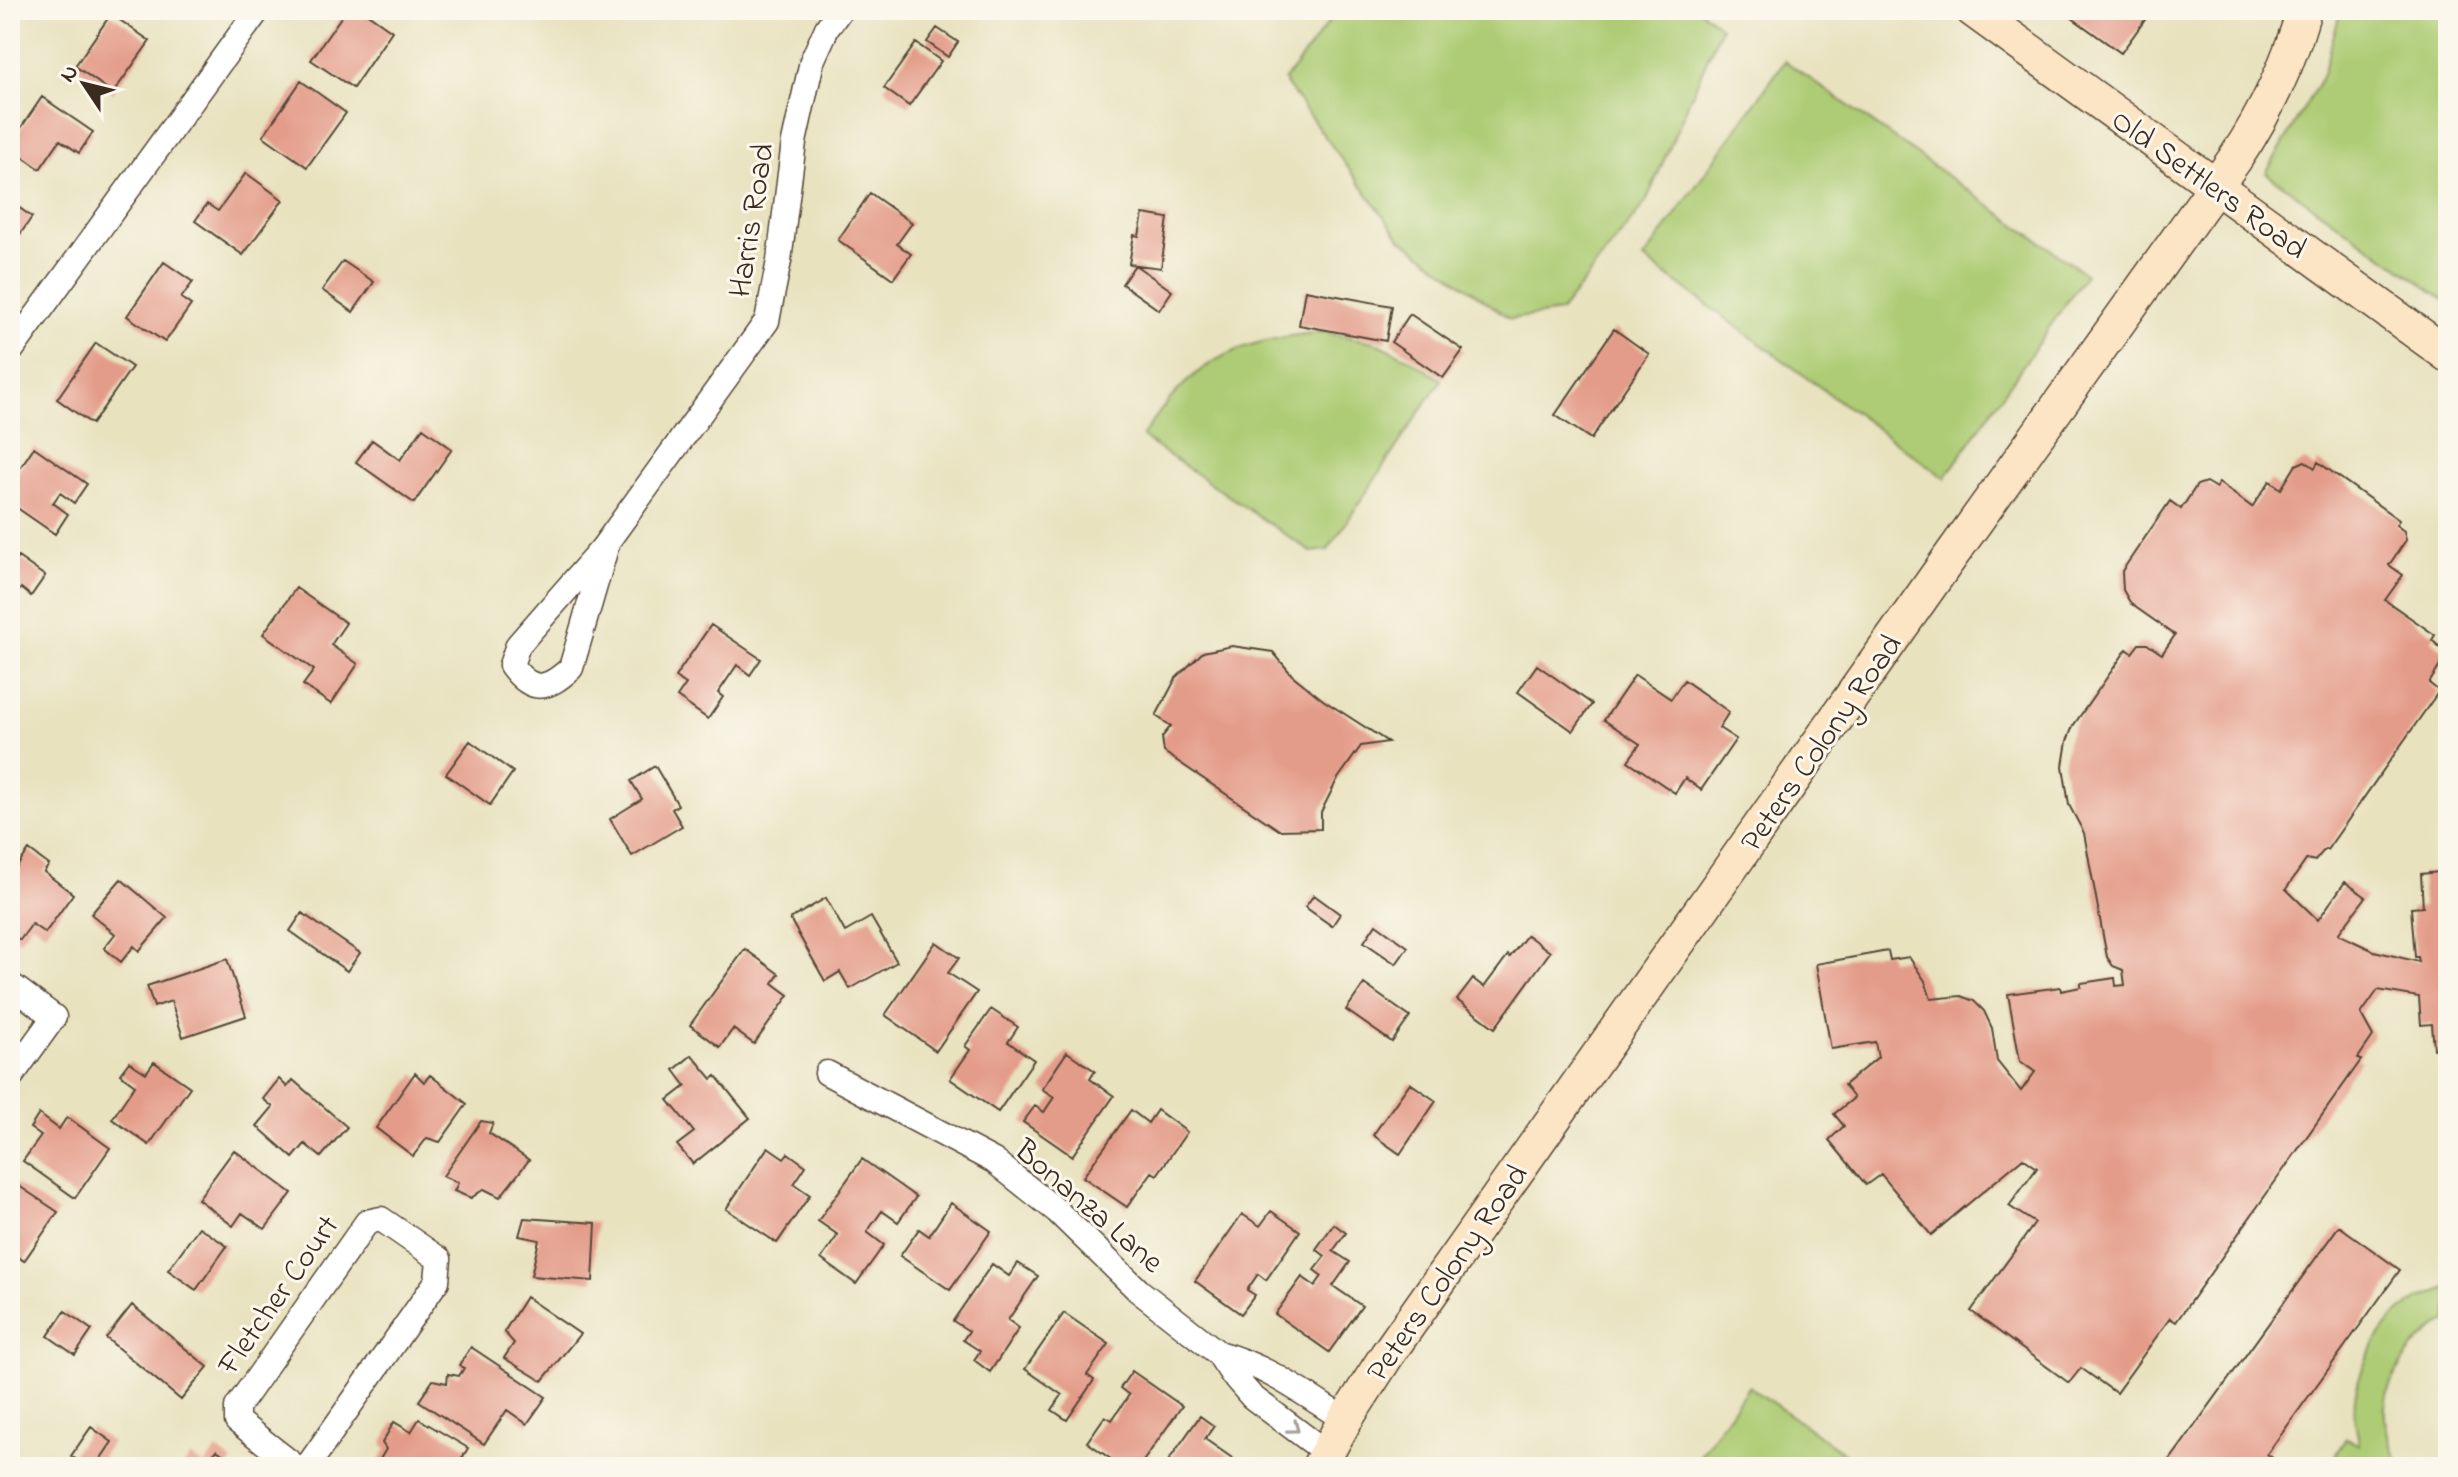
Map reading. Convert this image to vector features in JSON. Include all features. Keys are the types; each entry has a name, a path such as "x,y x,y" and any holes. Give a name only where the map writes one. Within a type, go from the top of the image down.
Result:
{"street":[{"path":"10,352 258,10"},
{"name":"Harris Road","path":"608,541 571,668 559,679 544,686 532,686 511,665 518,645 608,541 767,321 779,261 794,142 812,61 827,28 840,10"},
{"name":"Old Settlers Road","path":"1973,10 2448,355"},
{"name":"Peters Colony Road","path":"1324,1461 1345,1420 1387,1355 2242,149 2287,63 2304,10"},
{"path":"10,984 54,1017 10,1078"},
{"name":"Bonanza Lane","path":"827,1073 994,1161 1057,1211 1139,1291 1218,1353 1252,1397 1324,1461"},
{"name":"Fletcher Court","path":"296,1467 237,1421 237,1407 367,1222 381,1219 439,1259 437,1281 307,1467"},
{"name":"Bonanza Lane","path":"1218,1353 1270,1372 1345,1420"}],"green space":[{"path":"1338,10 1700,10 1721,27 1646,202 1560,312 1510,319 1400,238 1284,81"},
{"path":"2341,10 2448,10 2448,302 2266,173 2322,77"},
{"path":"1785,61 2086,274 1945,478 1644,259"},
{"path":"1322,332 1374,342 1408,358 1441,380 1328,550 1311,552 1142,437 1179,390 1217,359 1263,342"},
{"path":"2448,1288 2448,1322 2416,1345 2399,1369 2387,1394 2387,1430 2402,1467 2335,1467 2330,1463 2346,1438 2359,1445 2354,1413 2356,1394 2363,1367 2376,1341 2403,1309"},
{"path":"1749,1386 1863,1467 1692,1467"}],"building":[{"path":"346,10 362,10 392,31 353,88 311,60"},
{"path":"2061,10 2152,10 2121,53"},
{"path":"111,14 150,41 113,93 75,66"},
{"path":"937,28 958,42 948,57 927,42"},
{"path":"916,43 941,61 909,106 884,88"},
{"path":"301,81 346,113 307,167 263,136"},
{"path":"42,97 93,132 79,153 60,140 40,169 10,148 10,144"},
{"path":"246,173 283,200 243,255 195,221 207,204 218,211"},
{"path":"870,193 912,223 897,244 911,254 893,279 838,240"},
{"path":"10,201 32,217 10,249"},
{"path":"1143,214 1168,218 1161,268 1129,264 1134,235 1139,236"},
{"path":"343,261 374,282 353,312 322,290"},
{"path":"164,262 193,282 181,298 191,305 165,342 127,316"},
{"path":"1135,265 1172,291 1159,310 1122,284"},
{"path":"1305,290 1392,306 1386,341 1299,325"},
{"path":"1410,314 1463,350 1443,378 1391,342"},
{"path":"1614,329 1649,354 1591,439 1555,415"},
{"path":"96,343 132,367 92,424 57,399"},
{"path":"423,428 452,449 414,503 356,462 372,440 400,460"},
{"path":"34,447 87,484 74,503 60,493 53,503 68,514 55,534 10,503 10,483"},
{"path":"2305,461 2315,468 2318,462 2399,520 2396,525 2404,531 2406,540 2389,565 2403,575 2385,600 2435,635 2432,640 2443,650 2445,658 2429,683 2439,691 2327,850 2315,861 2307,859 2286,889 2318,920 2345,882 2366,897 2338,934 2374,951 2419,962 2415,957 2411,908 2423,907 2421,874 2448,871 2448,1048 2434,1049 2432,1024 2421,1025 2419,997 2378,990 2361,1014 2373,1036 2358,1058 2361,1060 2176,1322 2170,1318 2116,1393 2081,1368 2069,1383 1971,1311 2035,1223 2009,1206 2037,1168 2023,1158 1931,1235 1881,1174 1866,1185 1829,1140 1844,1126 1834,1114 1854,1098 1844,1085 1878,1057 1875,1042 1831,1049 1816,964 1888,951 1890,960 1909,957 1925,981 1931,999 1961,996 1974,1001 1984,1011 1992,1028 1997,1061 2021,1091 2035,1072 2020,1061 2008,994 2060,987 2061,991 2081,987 2081,983 2115,978 2116,986 2125,985 2123,970 2113,966 2107,957 2084,833 2069,805 2063,766 2073,726 2127,649 2132,653 2139,644 2147,644 2162,654 2175,635 2131,604 2123,590 2122,571 2170,501 2181,509 2197,485 2206,482 2216,488 2219,483 2252,507 2270,481 2281,489 2296,465"},
{"path":"18,557 45,576 31,596 21,588 10,604 10,569"},
{"path":"296,588 346,623 331,645 358,664 331,704 303,685 314,670 263,634"},
{"path":"711,625 761,659 750,675 737,665 718,693 723,697 708,719 677,697 686,684 675,677"},
{"path":"1232,646 1273,652 1292,675 1323,700 1388,742 1361,746 1337,780 1321,812 1321,829 1279,830 1164,752 1162,737 1171,726 1156,716 1176,678 1203,652"},
{"path":"1537,665 1592,704 1573,731 1518,692"},
{"path":"1635,675 1671,699 1684,680 1729,712 1719,728 1736,739 1701,790 1685,778 1675,793 1628,761 1640,744 1604,720"},
{"path":"470,741 513,772 490,805 446,774"},
{"path":"655,766 678,805 672,809 682,826 632,856 610,819 642,799 631,781"},
{"path":"29,850 49,865 44,872 73,894 45,933 32,924 20,940 10,933 10,876"},
{"path":"121,879 167,918 139,951 134,946 121,962 104,948 115,934 91,914"},
{"path":"1314,895 1340,914 1332,926 1305,907"},
{"path":"826,898 845,932 871,917 897,962 850,989 840,972 825,981 790,919"},
{"path":"302,913 360,953 347,971 290,931"},
{"path":"1376,924 1408,947 1396,964 1364,942"},
{"path":"1527,935 1550,952 1495,1028 1457,1000 1473,979 1484,987"},
{"path":"936,942 959,958 948,973 977,992 936,1051 885,1015"},
{"path":"745,949 779,974 773,983 789,995 754,1044 733,1029 720,1047 690,1025"},
{"path":"227,959 246,1016 183,1037 171,1001 154,1007 147,986"},
{"path":"1364,984 1410,1017 1392,1042 1346,1010"},
{"path":"991,1009 1018,1027 1008,1042 1034,1060 998,1112 950,1079 970,1050 965,1046"},
{"path":"1067,1052 1095,1071 1090,1079 1114,1096 1072,1156 1023,1122 1035,1106 1044,1112 1054,1097 1042,1089"},
{"path":"692,1055 712,1079 716,1076 750,1118 693,1164 677,1145 694,1132 668,1100 686,1086 674,1070"},
{"path":"129,1062 146,1073 154,1062 190,1087 149,1145 112,1119 135,1085 120,1074"},
{"path":"415,1073 424,1082 430,1075 467,1104 440,1142 427,1138 413,1156 376,1128"},
{"path":"279,1079 287,1087 293,1080 347,1127 321,1157 305,1144 293,1158 257,1126 273,1107 263,1099"},
{"path":"1410,1083 1436,1101 1400,1154 1373,1135"},
{"path":"1131,1110 1148,1123 1157,1110 1187,1132 1157,1175 1152,1172 1127,1207 1083,1177"},
{"path":"39,1114 59,1129 67,1117 110,1148 75,1198 23,1161 41,1136 30,1128"},
{"path":"481,1121 493,1123 489,1133 529,1160 500,1197 484,1189 471,1198 454,1191 458,1183 443,1176"},
{"path":"768,1147 784,1158 788,1153 806,1166 794,1184 810,1195 777,1243 726,1209"},
{"path":"234,1150 292,1193 265,1229 242,1213 233,1226 198,1199"},
{"path":"862,1159 916,1197 898,1222 882,1211 867,1232 884,1245 856,1284 821,1259 838,1235 818,1221"},
{"path":"16,1184 58,1212 24,1261 10,1251 10,1192"},
{"path":"951,1203 991,1231 950,1290 900,1256 919,1229 929,1236"},
{"path":"1271,1211 1300,1231 1266,1280 1258,1274 1247,1290 1255,1295 1241,1314 1195,1281 1242,1214 1260,1226"},
{"path":"524,1218 596,1223 593,1281 531,1276 539,1240 519,1236"},
{"path":"1334,1224 1346,1233 1333,1251 1350,1262 1333,1286 1362,1306 1329,1352 1275,1314 1302,1277 1315,1286 1322,1276 1314,1270 1325,1256 1316,1249"},
{"path":"2339,1226 2400,1270 2267,1454 2285,1467 2165,1467"},
{"path":"199,1227 227,1246 196,1290 168,1270"},
{"path":"1018,1263 1038,1276 1008,1320 1019,1328 990,1372 974,1360 980,1351 963,1340 969,1331 953,1321 992,1264 1009,1276"},
{"path":"526,1297 580,1334 542,1381 504,1358 514,1343 504,1332"},
{"path":"132,1305 208,1367 181,1400 106,1338"},
{"path":"65,1311 92,1330 75,1355 48,1336"},
{"path":"1064,1313 1109,1344 1087,1375 1094,1380 1067,1420 1052,1410 1062,1395 1025,1369"},
{"path":"471,1347 546,1397 527,1424 507,1410 484,1444 419,1401 433,1380 447,1383 448,1374 459,1376 464,1368 459,1365"},
{"path":"1132,1371 1182,1406 1139,1467 1122,1467 1087,1442 1105,1416 1112,1420 1129,1395 1120,1388"},
{"path":"1200,1416 1214,1426 1205,1439 1245,1467 1164,1467"},
{"path":"419,1419 468,1448 457,1467 376,1466 386,1449 382,1443 394,1422 411,1432"},
{"path":"91,1427 112,1442 95,1467 88,1467 71,1456"},
{"path":"217,1450 233,1462 228,1467 182,1467 191,1456 204,1465"}]}
